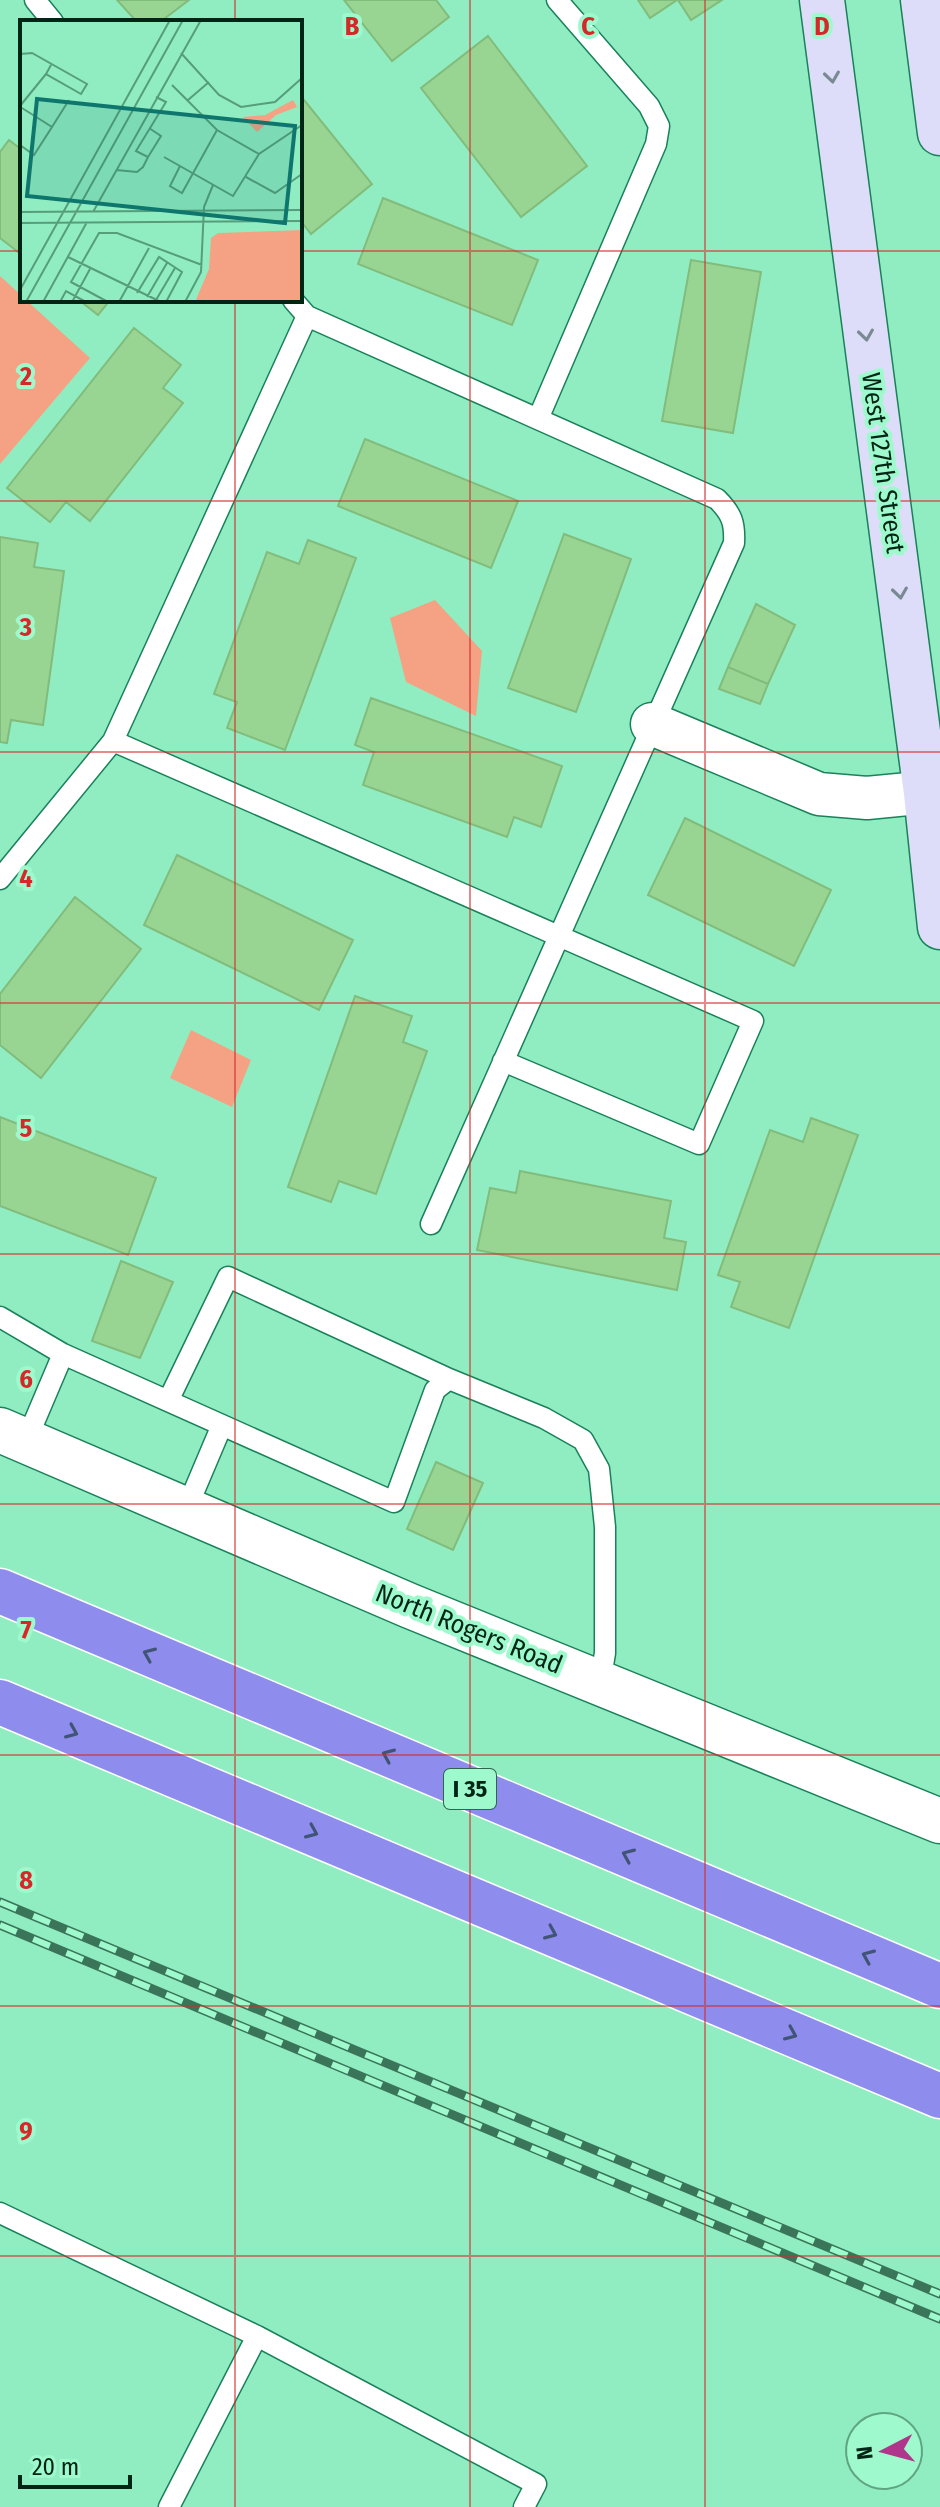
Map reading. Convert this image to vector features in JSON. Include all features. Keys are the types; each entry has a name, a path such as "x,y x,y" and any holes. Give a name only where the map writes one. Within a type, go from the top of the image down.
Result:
{"highway":[{"name":"I 35","path":"0,1591 940,1986"},
{"path":"0,1702 940,2096"}],"main road":[{"name":"West 127th Street","path":"822,0 933,792 940,927"},
{"path":"923,0 940,133"}],"street":[{"path":"652,724 819,794 867,798 933,792"},
{"name":"North Rogers Road","path":"13,1435 410,1606 940,1821"}],"lane":[{"path":"35,0 51,20"},
{"path":"538,419 656,144 659,126 649,106 557,0"},
{"path":"0,879 113,741 300,308 717,499 729,511 735,524 734,543 431,1224"},
{"path":"113,741 753,1021 699,1144 503,1061"},
{"path":"168,1401 228,1277 449,1379 544,1418 583,1440 599,1469 605,1527 605,1653 600,1683"},
{"path":"0,1317 63,1354 394,1502 435,1390 449,1379"},
{"path":"13,1435 63,1354"},
{"path":"186,1510 222,1425"},
{"path":"0,2213 257,2336 536,2484 524,2507"},
{"path":"169,2507 257,2336"}],"shaded area":[{"path":"0,276 20,294 20,302 28,302 90,358 0,464"},
{"path":"435,600 482,651 476,716 406,682 390,618"},
{"path":"191,1030 251,1060 232,1107 170,1078"}],"building":[{"path":"117,0 189,0 163,20 135,20"},
{"path":"344,0 436,0 449,17 392,61"},
{"path":"638,0 677,0 650,18"},
{"path":"678,0 722,0 691,20"},
{"path":"488,36 587,166 521,217 421,88"},
{"path":"302,97 372,184 311,234 302,223"},
{"path":"9,140 20,148 20,253 0,238 0,152"},
{"path":"383,198 538,260 512,325 358,264"},
{"path":"691,260 761,272 733,433 662,421"},
{"path":"82,302 108,302 98,315"},
{"path":"134,328 181,365 163,388 183,403 90,521 66,502 50,522 7,488"},
{"path":"365,439 518,501 491,568 338,506"},
{"path":"564,534 631,559 576,712 508,688"},
{"path":"0,537 38,543 34,567 64,571 43,725 11,720 7,743 0,742"},
{"path":"308,540 356,558 285,750 227,728 237,702 214,694 267,552 299,564"},
{"path":"756,604 795,625 768,684 728,667"},
{"path":"728,667 768,684 760,704 719,689"},
{"path":"371,698 562,766 541,827 514,817 507,837 363,785 374,752 355,745"},
{"path":"685,818 831,890 794,966 648,895"},
{"path":"177,855 353,940 319,1010 144,925"},
{"path":"75,897 141,949 41,1078 0,1045 0,994"},
{"path":"355,996 412,1016 403,1042 427,1051 376,1194 339,1181 331,1202 288,1187"},
{"path":"0,1117 156,1178 128,1255 0,1206"},
{"path":"811,1118 858,1135 789,1328 731,1307 740,1282 718,1275 770,1130 803,1142"},
{"path":"520,1171 671,1201 664,1238 686,1242 677,1290 477,1250 490,1188 516,1193"},
{"path":"121,1261 173,1282 140,1358 92,1341"},
{"path":"436,1462 483,1483 453,1550 407,1529"}],"railway":[{"path":"0,1902 940,2294"},
{"path":"0,1925 940,2319"}]}
